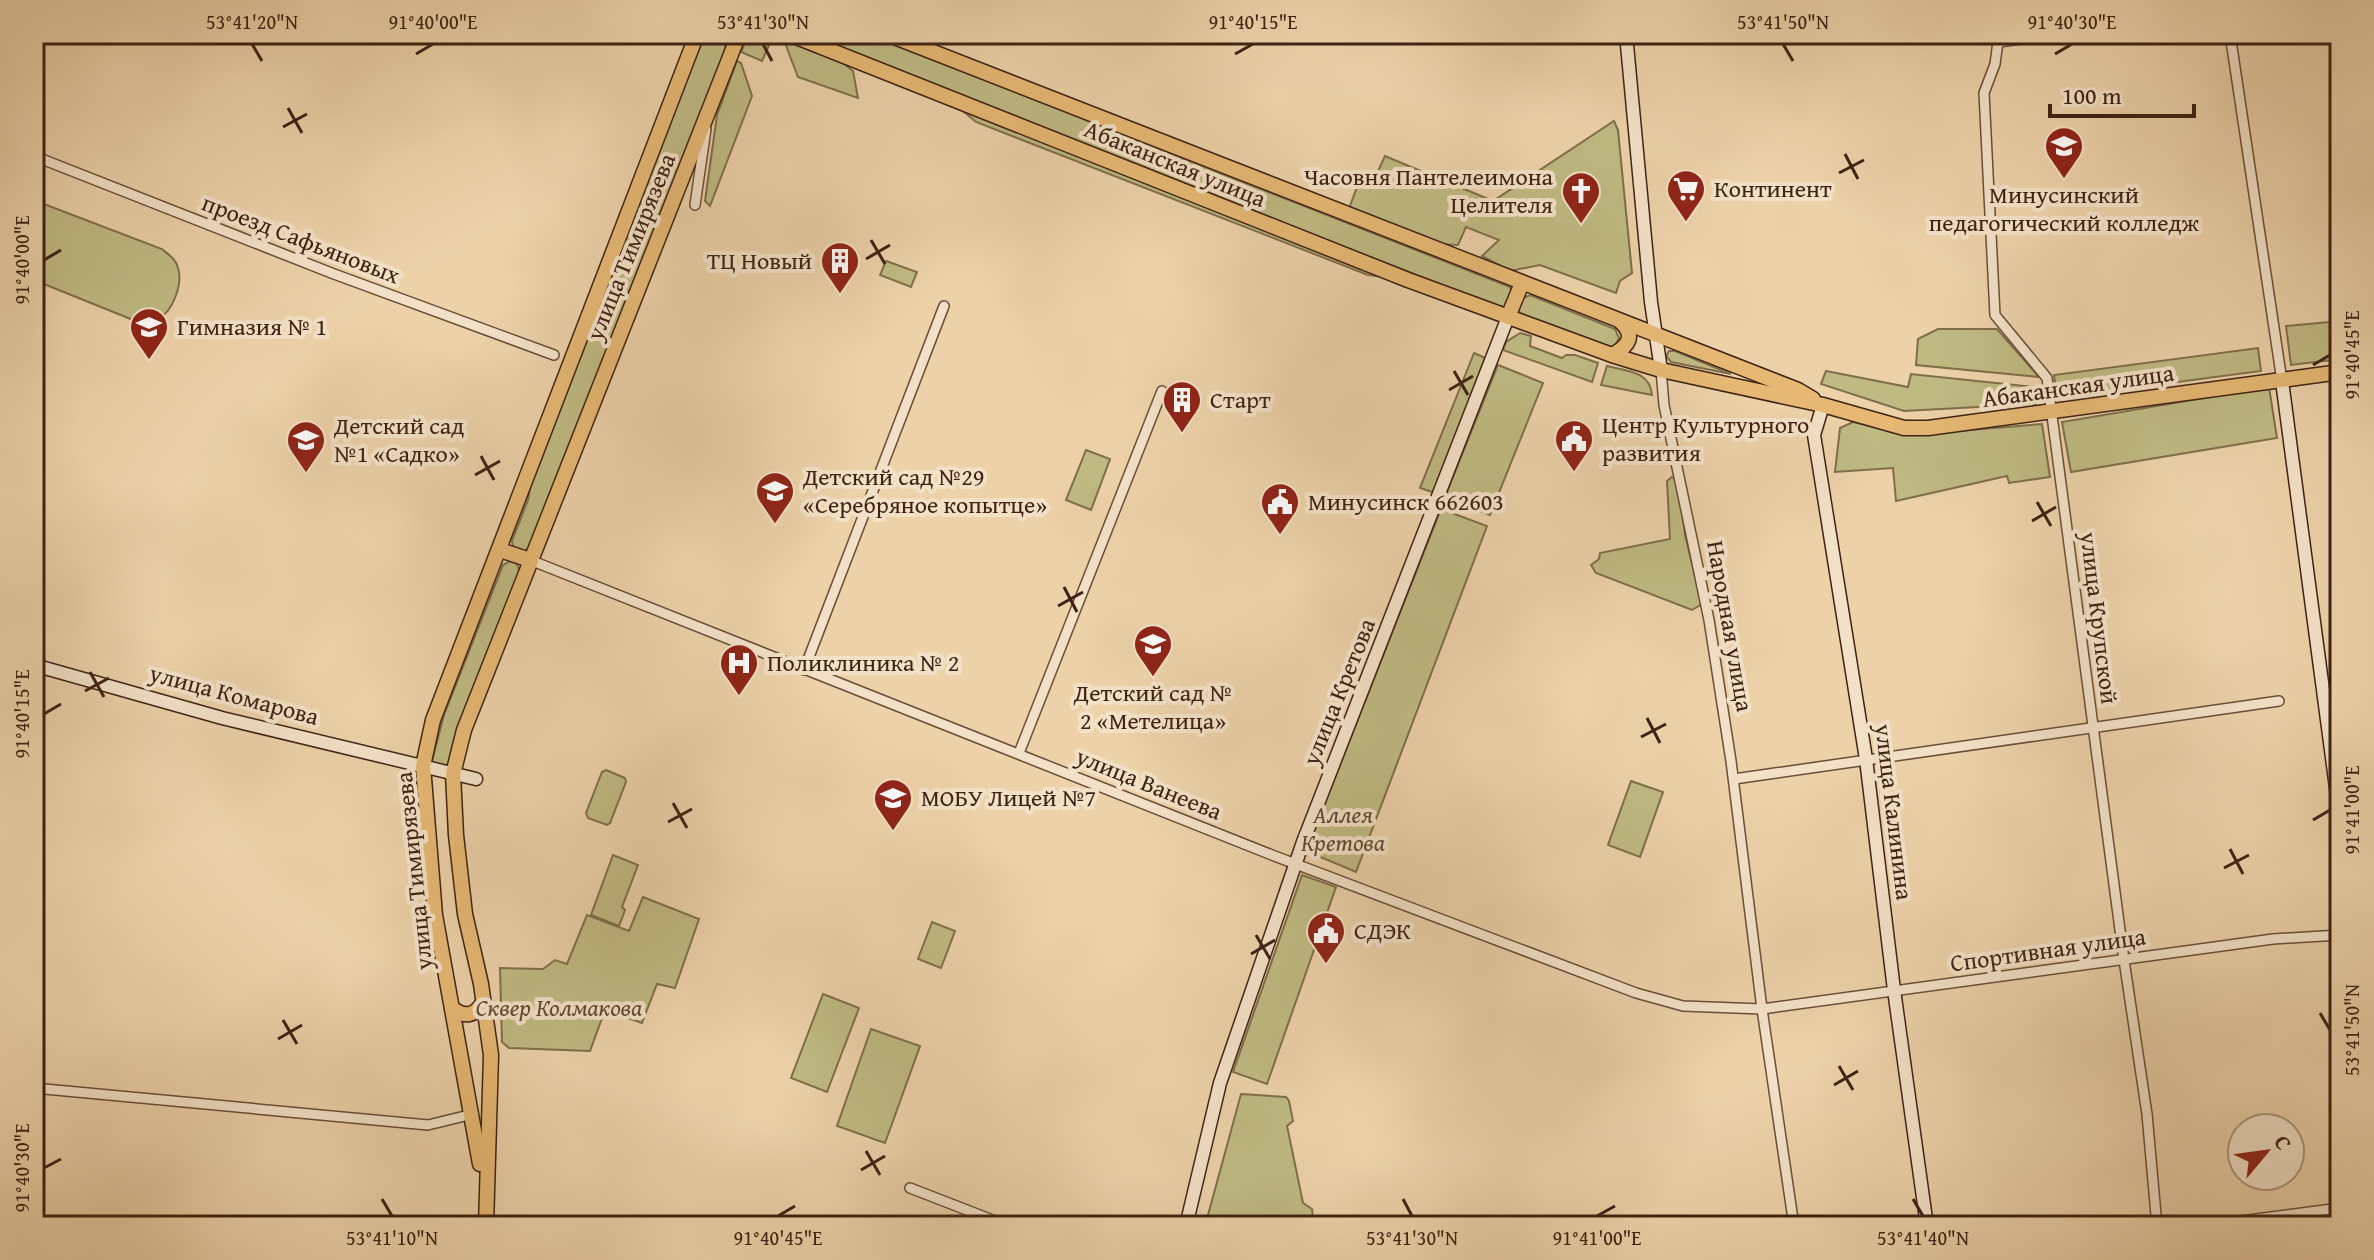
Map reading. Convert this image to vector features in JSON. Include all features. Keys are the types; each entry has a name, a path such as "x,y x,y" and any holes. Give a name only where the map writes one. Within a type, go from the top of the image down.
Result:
{"main road":[{"name":"улица Тимирязева","path":"486,1200 435,915 423,766 433,720 697,34"},
{"name":"улица Тимирязева","path":"486,1200 491,1055 465,914 453,774 464,730 739,34"},
{"name":"Абаканская улица","path":"789,34 1408,280 1612,355 1661,370 1823,405 1904,428 1928,428 2340,372"},
{"name":"Абаканская улица","path":"887,34 1798,390 1823,405"},
{"path":"1508,317 1522,283"},
{"path":"1612,355 1626,348 1629,342 1628,331 1620,321"},
{"path":"500,550 530,560"},
{"path":"452,1008 460,1015 469,1015 477,1012 483,1003"},
{"path":"486,1200 486,1226"}],"street":[{"name":"Народная улица","path":"1626,34 1664,405 1709,620 1734,779 1762,1009 1794,1226"},
{"path":"1999,38 2057,34"},
{"path":"2230,34 2282,381 2340,818"},
{"name":"улица Крупской","path":"1999,38 1995,64 1984,93 1995,315 2047,378 2147,1114 2157,1226"},
{"path":"695,205 709,110"},
{"name":"проезд Сафьяновых","path":"34,156 334,274 554,355"},
{"path":"804,670 944,306"},
{"name":"улица Кретова","path":"1186,1226 1220,1083 1303,842 1508,317"},
{"path":"1019,753 1162,391"},
{"name":"улица Калинина","path":"1823,405 1814,435 1866,759 1927,1226"},
{"name":"улица Ванеева","path":"530,560 804,670 1636,993 1683,1006 1762,1009"},
{"name":"улица Комарова","path":"34,665 222,718 476,779"},
{"path":"1734,779 2279,701"},
{"name":"Спортивная улица","path":"1762,1009 2273,939 2340,935"},
{"path":"34,1088 428,1125 473,1114"},
{"path":"910,1188 1008,1226"},
{"path":"2202,1226 2340,1208"}],"green space":[{"path":"717,34 725,41 723,56 529,548 524,551 513,547 512,541 530,488 698,46 708,35"},
{"path":"757,34 774,34 762,61 741,52 746,41"},
{"path":"804,34 867,34 1510,287 1513,293 1503,309"},
{"path":"787,40 840,61 853,71 858,98 798,77 785,43"},
{"path":"737,61 741,63 752,96 710,206 705,201 717,115"},
{"path":"958,107 1385,277 1368,275 976,122"},
{"path":"1614,121 1618,130 1632,273 1620,281 1616,293 1540,265 1510,271 1482,256 1499,240 1466,227 1458,245 1439,244 1350,206 1357,187 1374,180 1385,156 1493,201"},
{"path":"34,204 44,204 162,249 176,262 179,274 176,296 168,310 155,320 133,320 34,280"},
{"path":"886,261 917,272 911,287 880,275"},
{"path":"1530,295 1615,329 1619,338 1616,344 1609,349 1522,316 1518,310 1523,298"},
{"path":"2340,321 2340,359 2291,365 2286,326"},
{"path":"1938,329 1997,329 2039,377 1916,365 1918,339"},
{"path":"1520,333 1531,336 1530,346 1562,358 1575,355 1598,363 1592,382 1503,350 1506,342"},
{"path":"2258,348 2261,371 2057,398 2054,375"},
{"path":"1669,351 1731,374 1671,362 1666,356"},
{"path":"1474,353 1488,359 1435,493 1420,488"},
{"path":"1498,365 1543,383 1490,515 1445,497"},
{"path":"1607,366 1642,377 1647,381 1652,395 1601,385"},
{"path":"1826,371 1908,387 1911,374 2034,387 2036,404 1904,411 1821,384"},
{"path":"2269,387 2277,438 2071,472 2062,422"},
{"path":"1853,422 1909,435 2042,424 2050,477 2009,483 2007,476 1896,501 1893,468 1835,472 1840,428"},
{"path":"1086,450 1110,459 1091,510 1066,500"},
{"path":"1672,477 1678,481 1685,535 1702,604 1692,610 1596,573 1591,565 1599,559 1600,553 1670,539 1667,481"},
{"name":"Аллея Кретова","path":"1441,509 1487,526 1356,872 1306,851"},
{"path":"512,560 520,573 450,764 444,767 433,765 444,715 503,565"},
{"path":"606,770 625,778 626,782 607,825 588,818 586,813 602,772"},
{"path":"1631,781 1663,792 1640,857 1608,845"},
{"path":"613,855 638,865 622,907 625,910 619,926 591,915"},
{"path":"1302,875 1336,887 1267,1084 1233,1072"},
{"name":"Сквер Колмакова","path":"643,897 699,919 675,988 657,984 642,1023 605,1010 590,1051 509,1048 502,1042 500,968 543,969 555,960 567,964 587,915 629,931"},
{"path":"932,922 955,931 941,968 918,959"},
{"path":"823,994 859,1008 827,1092 791,1078"},
{"path":"871,1029 920,1046 885,1143 837,1126"},
{"path":"1241,1094 1286,1097 1289,1101 1293,1121 1287,1126 1303,1203 1312,1209 1313,1217 1308,1222 1205,1226"}],"place":[{"name":"Минусинский педагогический колледж","path":"2064,180"},
{"name":"Континент","path":"1686,223"},
{"name":"Часовня Пантелеимона Целителя","path":"1581,225"},
{"name":"ТЦ Новый","path":"840,295"},
{"name":"Гимназия № 1","path":"149,361"},
{"name":"Старт","path":"1182,434"},
{"name":"Центр Культурного развития","path":"1574,473"},
{"name":"Детский сад №1 «Cадко»","path":"306,474"},
{"name":"Детский сад №29 «Серебряное копытце»","path":"775,525"},
{"name":"Минусинск 662603","path":"1280,536"},
{"name":"Детский сад № 2 «Метелица»","path":"1153,678"},
{"name":"Поликлиника № 2","path":"739,697"},
{"name":"МОБУ Лицей №7","path":"893,832"},
{"name":"СДЭК","path":"1326,965"}]}
